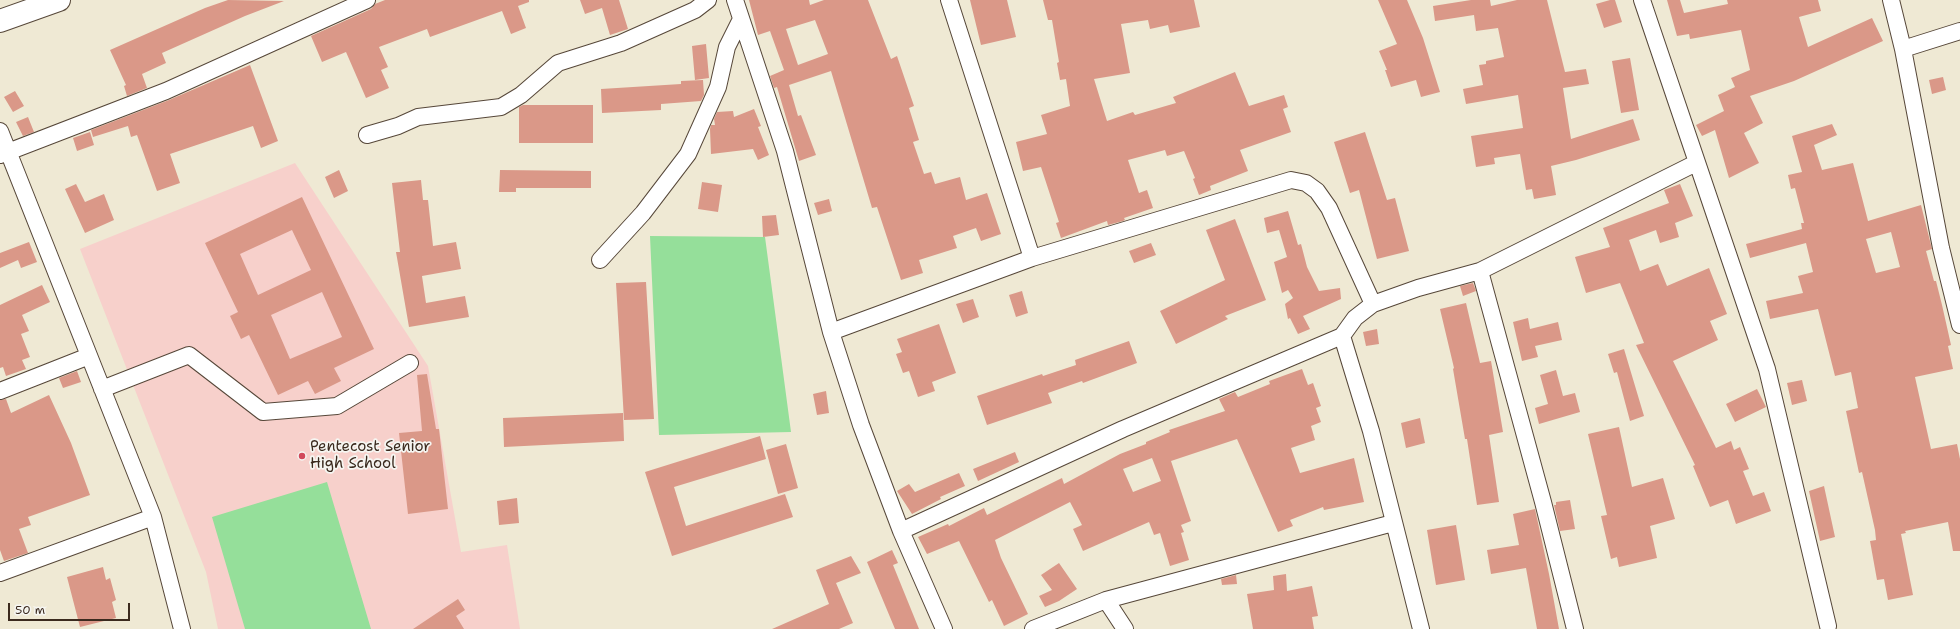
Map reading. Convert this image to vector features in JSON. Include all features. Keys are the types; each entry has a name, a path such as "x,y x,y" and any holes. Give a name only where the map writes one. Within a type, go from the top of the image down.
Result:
{"highway":[{"path":"0,21 59,0"}],"street":[{"path":"4,153 166,91 367,0"},
{"path":"367,135 398,126 418,117 501,107 521,95 558,63 621,43 695,10 708,0"},
{"path":"735,0 785,151 831,332 866,440 901,531 944,629"},
{"path":"949,0 1032,258"},
{"path":"1642,0 1767,369 1828,626"},
{"path":"1891,0 1903,49 1941,248 1960,325"},
{"path":"600,260 643,213 688,154 718,87 727,47 742,19"},
{"path":"1903,49 1960,31"},
{"path":"0,131 4,153 89,356 153,517 182,629"},
{"path":"901,531 1122,429 1342,336 1355,318 1373,304 1418,288 1480,271 1696,163"},
{"path":"831,332 1032,258 1290,180 1306,183 1317,191 1329,208 1373,304"},
{"path":"1480,271 1543,502 1575,629"},
{"path":"1342,336 1371,431 1421,629"},
{"path":"102,389 189,355 263,412 337,406 410,363"},
{"path":"0,391 89,356"},
{"path":"0,574 153,517"},
{"path":"1032,629 1106,600 1393,523"},
{"path":"1106,600 1125,629"}],"shaded area":[{"name":"Pentecost Senior High School","path":"295,163 428,366 461,552 507,545 520,629 218,629 206,572 80,249"}],"green space":[{"path":"650,236 765,237 791,432 659,435"},
{"path":"327,482 371,629 245,629 212,517"}],"building":[{"path":"228,0 284,1 245,16 162,53 166,63 142,74 147,88 127,96 124,86 126,85 110,50 205,8"},
{"path":"385,0 529,0 529,2 518,6 526,28 511,34 502,11 430,37 427,29 379,47 388,67 381,70 389,88 366,98 346,52 322,62 311,36 371,9 375,4"},
{"path":"580,0 619,0 628,29 610,35 602,8 585,14"},
{"path":"749,0 809,0 810,5 824,0 868,0 891,59 897,56 914,106 909,108 919,140 913,142 924,174 931,172 935,184 960,177 966,200 987,193 1001,234 981,241 976,228 953,236 957,248 919,260 923,273 901,280 877,207 872,208 831,71 789,85 798,116 801,115 816,155 799,161 777,87 774,88 770,76 784,70 770,31 758,35","holes":["815,20 828,54 798,65 786,29"]},
{"path":"970,0 1007,0 1016,37 981,45"},
{"path":"1043,0 1194,0 1200,27 1170,33 1168,25 1150,29 1148,20 1121,24 1130,73 1094,79 1107,121 1133,112 1135,115 1176,103 1173,97 1235,72 1249,106 1284,95 1288,107 1283,109 1291,132 1240,150 1248,171 1210,186 1211,190 1199,195 1193,179 1195,178 1184,151 1167,156 1165,150 1128,160 1139,193 1147,190 1153,208 1124,218 1125,220 1123,221 1108,225 1107,221 1061,238 1056,223 1059,222 1041,167 1023,171 1016,142 1047,134 1041,115 1070,106 1066,79 1060,80 1057,63 1059,62 1052,20 1048,20"},
{"path":"1378,0 1407,0 1423,38 1440,92 1421,97 1416,80 1391,87 1385,70 1387,70 1379,51 1397,44"},
{"path":"1471,0 1490,0 1491,6 1517,0 1547,0 1565,72 1586,69 1589,84 1563,88 1571,139 1633,119 1640,140 1576,160 1551,166 1556,195 1534,199 1532,189 1526,190 1520,154 1494,158 1495,164 1476,167 1471,136 1523,128 1518,95 1466,104 1463,89 1483,85 1479,65 1486,64 1486,61 1504,57 1498,28 1476,31 1474,15 1435,21 1433,6"},
{"path":"1615,0 1622,22 1604,28 1596,4"},
{"path":"1667,0 1680,0 1684,13 1728,4 1727,0 1818,0 1821,11 1799,17 1808,47 1872,18 1883,41 1794,81 1750,96 1763,123 1744,133 1759,163 1729,178 1715,130 1702,136 1696,125 1724,111 1718,95 1735,87 1731,78 1750,70 1741,30 1690,39 1689,34 1677,36"},
{"path":"706,44 709,78 695,80 692,46"},
{"path":"1630,58 1639,110 1621,113 1612,61"},
{"path":"250,65 278,141 261,148 253,126 170,154 180,183 157,191 137,135 131,137 128,126 93,137 91,130 169,100"},
{"path":"1943,77 1946,90 1932,94 1929,80"},
{"path":"703,80 704,95 701,101 661,104 661,110 602,113 601,89 681,84 681,81"},
{"path":"15,91 24,106 13,112 4,97"},
{"path":"523,105 593,105 593,143 519,143 519,107"},
{"path":"754,109 761,126 758,127 769,155 758,160 753,149 711,154 710,129 711,125 715,125 714,119 717,112 733,111 734,117"},
{"path":"28,117 34,132 23,136 16,122"},
{"path":"1832,124 1837,135 1814,145 1822,170 1853,163 1868,221 1921,205 1932,249 1926,251 1942,305 1951,345 1948,346 1953,369 1915,377 1931,449 1957,444 1960,459 1960,551 1953,551 1948,522 1905,531 1906,533 1901,534 1913,595 1888,600 1884,579 1877,580 1870,541 1876,540 1875,530 1862,472 1859,473 1846,411 1858,408 1851,372 1835,376 1818,309 1770,319 1766,301 1803,293 1798,276 1813,272 1806,243 1750,258 1746,244 1802,229 1801,223 1804,223 1795,188 1791,189 1788,175 1802,172 1792,136","holes":["1891,232 1900,267 1876,273 1866,239"]},
{"path":"90,132 94,145 77,151 73,138"},
{"path":"1365,132 1387,200 1395,198 1409,251 1377,259 1359,190 1350,193 1334,142"},
{"path":"339,170 348,191 334,198 325,177"},
{"path":"500,170 591,171 591,188 516,188 516,192 499,192"},
{"path":"421,180 423,200 428,200 433,246 456,242 461,269 422,276 426,303 465,296 469,317 409,327 396,252 400,252 392,183"},
{"path":"702,182 722,185 718,212 698,209"},
{"path":"76,184 85,202 104,194 114,220 85,233 65,189"},
{"path":"1680,184 1693,216 1675,223 1679,237 1660,243 1656,230 1629,240 1640,271 1658,264 1667,286 1709,268 1727,314 1710,321 1718,340 1673,361 1716,448 1731,441 1734,450 1740,447 1749,469 1743,471 1753,496 1764,492 1771,511 1736,524 1728,500 1710,507 1693,466 1695,465 1636,345 1644,343 1620,283 1586,293 1575,257 1610,247 1603,228 1669,203 1664,190"},
{"path":"302,197 374,349 334,368 341,381 315,394 308,381 278,395 249,335 241,339 230,316 238,312 205,243","holes":["292,230 311,270 258,295 240,254","322,292 342,337 290,359 271,315"]},
{"path":"829,199 832,211 818,215 814,203"},
{"path":"1288,211 1298,245 1301,244 1307,267 1319,291 1340,288 1341,299 1303,316 1310,329 1298,334 1290,318 1288,319 1285,304 1293,298 1288,290 1282,293 1274,262 1287,257 1279,230 1267,233 1264,218"},
{"path":"776,215 779,235 763,237 762,216"},
{"path":"1235,219 1266,300 1225,316 1228,319 1176,344 1160,311 1225,280 1206,230"},
{"path":"29,242 37,262 21,268 18,260 0,268 0,253"},
{"path":"1151,243 1156,255 1134,263 1129,251"},
{"path":"646,282 654,419 624,420 616,283"},
{"path":"1473,283 1476,291 1463,296 1460,286"},
{"path":"42,285 50,302 22,315 29,331 21,334 30,357 22,360 26,369 6,376 3,367 0,368 0,305"},
{"path":"1022,291 1028,313 1016,317 1009,295"},
{"path":"973,299 979,317 963,323 956,304"},
{"path":"1466,303 1480,363 1491,361 1503,432 1489,435 1499,502 1477,505 1454,368 1440,309"},
{"path":"1528,318 1530,329 1558,322 1562,340 1535,346 1538,357 1522,361 1513,322"},
{"path":"939,324 956,373 932,382 935,391 918,397 909,371 903,373 896,354 902,352 897,339"},
{"path":"1377,329 1379,344 1366,346 1363,332"},
{"path":"1129,341 1137,363 1083,383 1082,381 1048,393 1052,403 987,425 977,396 1042,374 1043,376 1076,365 1075,360"},
{"path":"1624,349 1644,416 1630,421 1617,372 1614,373 1608,354"},
{"path":"1302,369 1308,385 1313,383 1321,406 1316,408 1321,422 1311,426 1315,440 1291,448 1300,473 1354,458 1364,502 1324,510 1323,507 1290,520 1293,526 1278,532 1237,439 1171,461 1191,521 1181,525 1184,532 1181,533 1189,560 1170,566 1160,533 1154,535 1149,522 1083,551 1073,529 1082,525 1070,502 995,540 1001,558 1028,614 1004,626 992,600 989,602 959,541 927,554 918,537 948,524 949,526 984,508 987,515 1062,478 1064,484 1120,454 1146,444 1146,442 1170,432 1169,430 1225,411 1219,399 1235,392 1238,397 1270,384 1269,381","holes":["1152,458 1161,481 1133,492 1123,469"]},
{"path":"1556,370 1563,396 1575,393 1580,412 1539,424 1535,408 1548,404 1540,375"},
{"path":"77,371 81,382 63,388 59,378"},
{"path":"427,374 436,429 439,429 448,509 408,514 399,433 422,431 417,375"},
{"path":"1802,380 1807,401 1792,405 1787,383"},
{"path":"1757,389 1766,407 1735,422 1726,404"},
{"path":"826,391 829,413 817,415 813,394"},
{"path":"49,395 71,443 90,495 28,517 31,525 19,529 28,553 4,561 0,550 0,400 6,399 11,413"},
{"path":"623,413 624,441 504,447 503,418"},
{"path":"1420,418 1425,443 1406,448 1401,423"},
{"path":"1619,427 1632,487 1663,478 1675,519 1650,526 1657,558 1619,567 1617,557 1611,559 1601,516 1607,515 1588,434"},
{"path":"760,436 766,459 674,487 686,526 785,494 793,517 672,556 645,472"},
{"path":"786,444 798,488 778,494 766,450"},
{"path":"1015,452 1019,462 978,481 973,469"},
{"path":"959,473 965,486 940,497 941,499 912,514 897,491 909,484 915,492"},
{"path":"1824,486 1835,537 1820,541 1809,491"},
{"path":"517,498 519,523 499,525 497,501"},
{"path":"1570,500 1575,529 1560,531 1554,505 1556,505 1556,502"},
{"path":"1535,509 1559,629 1537,629 1526,568 1491,574 1487,550 1519,545 1513,514"},
{"path":"1456,525 1465,580 1436,585 1427,530"},
{"path":"892,550 898,563 893,565 919,629 895,629 867,562"},
{"path":"851,556 861,573 836,583 853,623 839,629 772,629 829,604 816,570"},
{"path":"1059,563 1077,589 1059,601 1045,607 1039,596 1052,590 1041,575"},
{"path":"103,567 106,580 110,578 116,600 112,602 116,618 80,627 67,577"},
{"path":"1286,574 1287,591 1312,586 1318,616 1312,617 1314,629 1253,629 1247,594 1274,590 1273,576"},
{"path":"1236,575 1237,584 1222,585 1221,579"},
{"path":"458,599 465,610 456,616 464,629 413,629"}],"place":[{"name":"Pentecost Senior High School","path":"302,456"}]}
